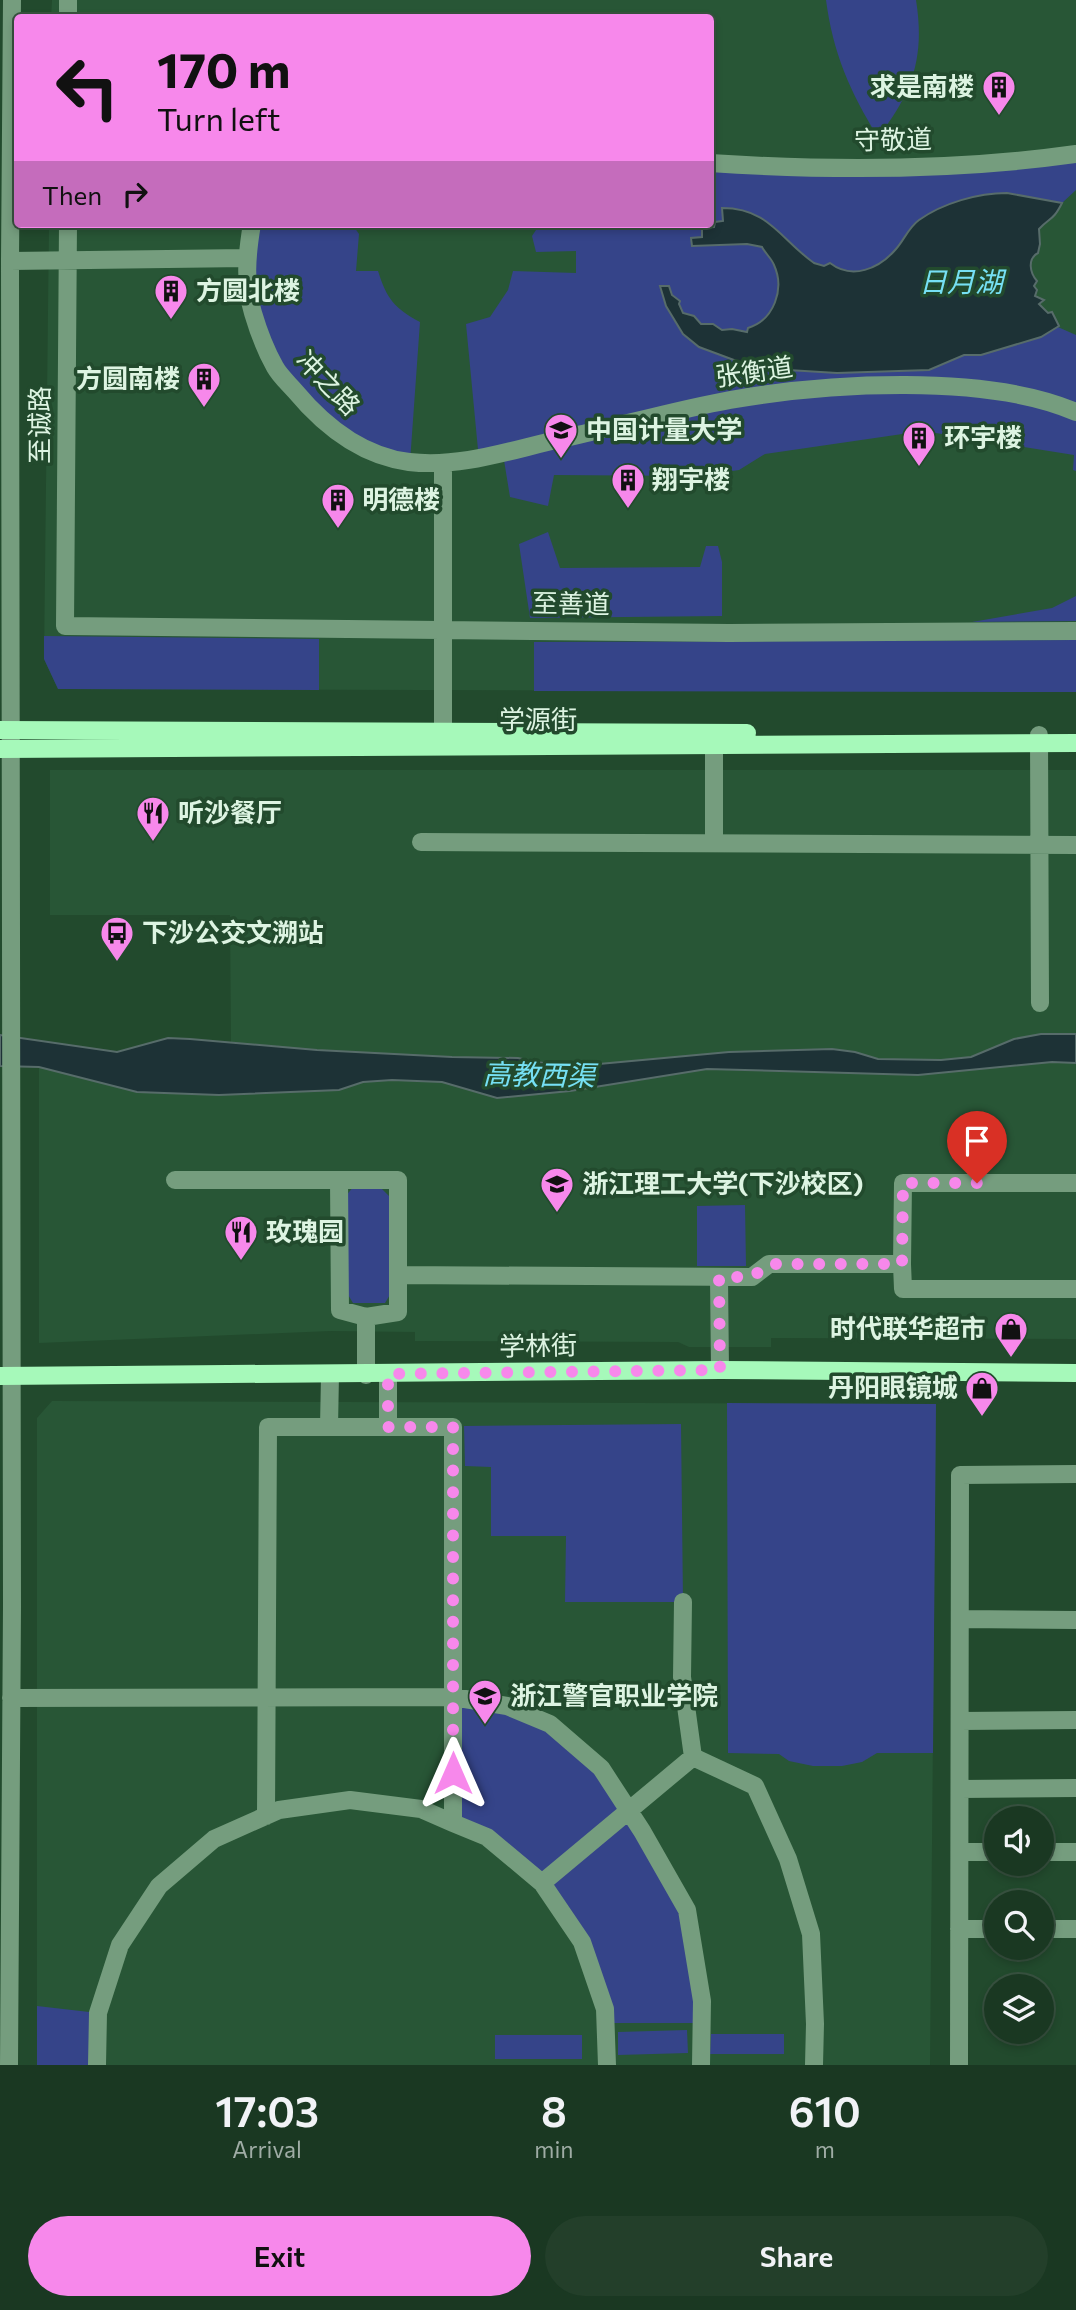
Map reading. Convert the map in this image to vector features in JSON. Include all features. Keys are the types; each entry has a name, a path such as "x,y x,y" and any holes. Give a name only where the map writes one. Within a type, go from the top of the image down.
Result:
{"main road":[{"name":"学源街","path":"6,730 443,731 714,739"},
{"name":"学源街","path":"6,749 714,739 1039,739 1076,736"},
{"name":"学源街","path":"1039,739 1076,743"},
{"name":"学林街","path":"6,1376 720,1370 1076,1373"}],"street":[{"path":"9,2065 11,1698 6,1376 11,1034 6,730 12,0"},
{"name":"守敬道","path":"714,163 799,168 930,167 1076,154"},
{"name":"至诚路","path":"65,626 68,228"},
{"name":"冲之路","path":"251,228 246,258 252,312 275,368 314,414 345,438 384,458 443,464"},
{"path":"10,261 246,258"},
{"name":"张衡道","path":"443,464 479,460 540,443 730,400 812,391 875,386 960,387 1053,402 1076,412"},
{"path":"443,464 443,731"},
{"name":"至善道","path":"65,626 729,633 1076,631"},
{"path":"714,739 714,842"},
{"path":"1039,739 1040,1003"},
{"path":"421,842 1076,845"},
{"path":"175,1180 338,1180 398,1180 398,1312 366,1317 340,1310 338,1180"},
{"path":"1076,1182 903,1183 902,1264 903,1289 1076,1289"},
{"path":"398,1275 752,1277 769,1264 902,1264"},
{"path":"719,1277 720,1370"},
{"path":"366,1317 366,1375"},
{"path":"388,1374 388,1427"},
{"path":"329,1427 330,1375"},
{"path":"266,1816 268,1427 453,1427 453,1823"},
{"path":"959,2065 961,1475 1076,1474"},
{"path":"683,1602 682,1676 693,1757"},
{"path":"961,1619 1076,1620"},
{"path":"11,1698 453,1697 507,1706 551,1724 601,1768 687,1910 702,2001 701,2065"},
{"path":"960,1721 1076,1720"},
{"path":"542,1883 693,1757"},
{"path":"693,1757 755,1786 788,1859 811,1934 814,2065"},
{"path":"960,1789 1076,1788"},
{"path":"97,2065 98,2013 120,1945 159,1886 214,1839 279,1810 350,1800 421,1809 487,1838 542,1883 582,1942 605,2009 607,2065"},
{"path":"961,1852 984,1852"},
{"path":"1054,1852 1076,1852"},
{"path":"959,1929 984,1929"},
{"path":"1054,1929 1076,1930"}],"shaded area":[{"name":"中国计量大学","path":"52,0 1076,0 1076,692 58,689 44,659 49,228 714,228 714,14 51,14"},
{"path":"826,0 916,0 919,39 914,73 900,105 878,137 844,72 833,37"},
{"path":"1076,158 1076,190 1062,203 1017,229 1017,309 1076,335 1076,471 1073,470 1074,455 923,431 765,454 739,470 698,476 554,475 548,506 510,497 503,454 479,460 466,324 490,317 508,290 513,271 576,273 576,251 536,252 532,236 537,228 714,228 714,163"},
{"path":"252,228 355,228 359,234 356,271 378,271 393,302 420,322 410,462 345,438 275,368 252,312"},
{"path":"548,532 560,568 700,567 706,546 718,546 722,562 722,616 530,618 519,544"},
{"path":"1076,596 1076,621 972,622 1052,608"},
{"path":"44,636 319,639 319,690 58,689 44,659"},
{"path":"1076,640 1076,692 534,691 534,642"},
{"path":"50,770 1076,770 1076,1034 1041,1034 1014,1039 970,1057 941,1060 878,1059 855,1052 729,1052 588,1065 548,1064 518,1058 317,1050 231,1043 230,915 50,915"},
{"name":"浙江理工大学(下沙校区)","path":"1052,1062 1076,1063 1076,1339 771,1338 771,1347 689,1347 678,1342 415,1341 415,1332 330,1331 39,1343 39,1067 137,1092 219,1095 338,1090 363,1082 392,1080 442,1082 497,1097 642,1080 707,1069 918,1075"},
{"path":"354,1186 379,1186 389,1196 391,1293 385,1303 353,1303 347,1293 345,1197"},
{"path":"745,1205 746,1266 697,1266 697,1206"},
{"name":"浙江警官职业学院","path":"52,1401 936,1404 930,2065 37,2065 37,1418"},
{"path":"727,1403 936,1404 933,1753 877,1753 862,1762 842,1766 813,1766 789,1761 779,1754 728,1753"},
{"path":"681,1424 683,1602 565,1602 566,1536 491,1536 491,1467 465,1466 464,1426"},
{"path":"453,1697 550,1724 601,1768 687,1910 702,2023 606,2023 582,1942 542,1883 453,1823"},
{"path":"37,2006 98,2013 97,2065 37,2065"},
{"path":"687,2030 688,2053 618,2055 618,2032"},
{"path":"711,2034 784,2034 784,2054 710,2054"},
{"path":"495,2035 582,2035 582,2059 495,2059"}],"water":[{"name":"日月湖","path":"1007,193 1062,203 1054,216 1039,229 1038,253 1032,259 1031,266 1037,281 1034,286 1037,290 1035,296 1044,300 1039,304 1048,313 1052,312 1059,326 1041,337 981,355 964,355 929,370 837,373 772,369 750,366 699,347 683,334 666,306 660,286 669,286 672,295 680,301 683,313 694,316 701,324 713,324 722,330 747,332 748,328 757,324 771,311 777,293 777,274 762,247 747,244 692,246 691,238 702,237 702,228 714,228 715,222 723,221 722,208 738,209 763,219 814,263 824,266 830,263 847,271 856,271 882,262 899,245 912,226 928,214 961,200"},
{"name":"高教西渠","path":"1041,1034 1076,1034 1076,1063 1052,1062 918,1075 707,1069 570,1091 497,1098 442,1082 392,1080 363,1082 339,1090 219,1095 137,1092 39,1067 0,1066 0,1035 117,1052 168,1038 317,1050 518,1058 548,1064 588,1065 729,1052 832,1049 878,1059 941,1060 971,1057 1014,1039"}],"place":[{"name":"求是南楼","path":"999,117"},
{"name":"方圆北楼","path":"171,321"},
{"name":"方圆南楼","path":"204,409"},
{"name":"中国计量大学","path":"561,460"},
{"name":"环宇楼","path":"919,468"},
{"name":"翔宇楼","path":"628,510"},
{"name":"明德楼","path":"338,530"},
{"name":"听沙餐厅","path":"153,843"},
{"name":"下沙公交文溯站","path":"117,963"},
{"name":"浙江理工大学(下沙校区)","path":"557,1214"},
{"name":"玫瑰园","path":"241,1262"},
{"name":"时代联华超市","path":"1011,1359"},
{"name":"丹阳眼镜城","path":"982,1418"},
{"name":"浙江警官职业学院","path":"485,1726"}],"route":[{"path":"453,1773 453,1427 388,1427 388,1374 720,1370 719,1277 752,1277 769,1264 902,1264 903,1183 977,1183"}]}
